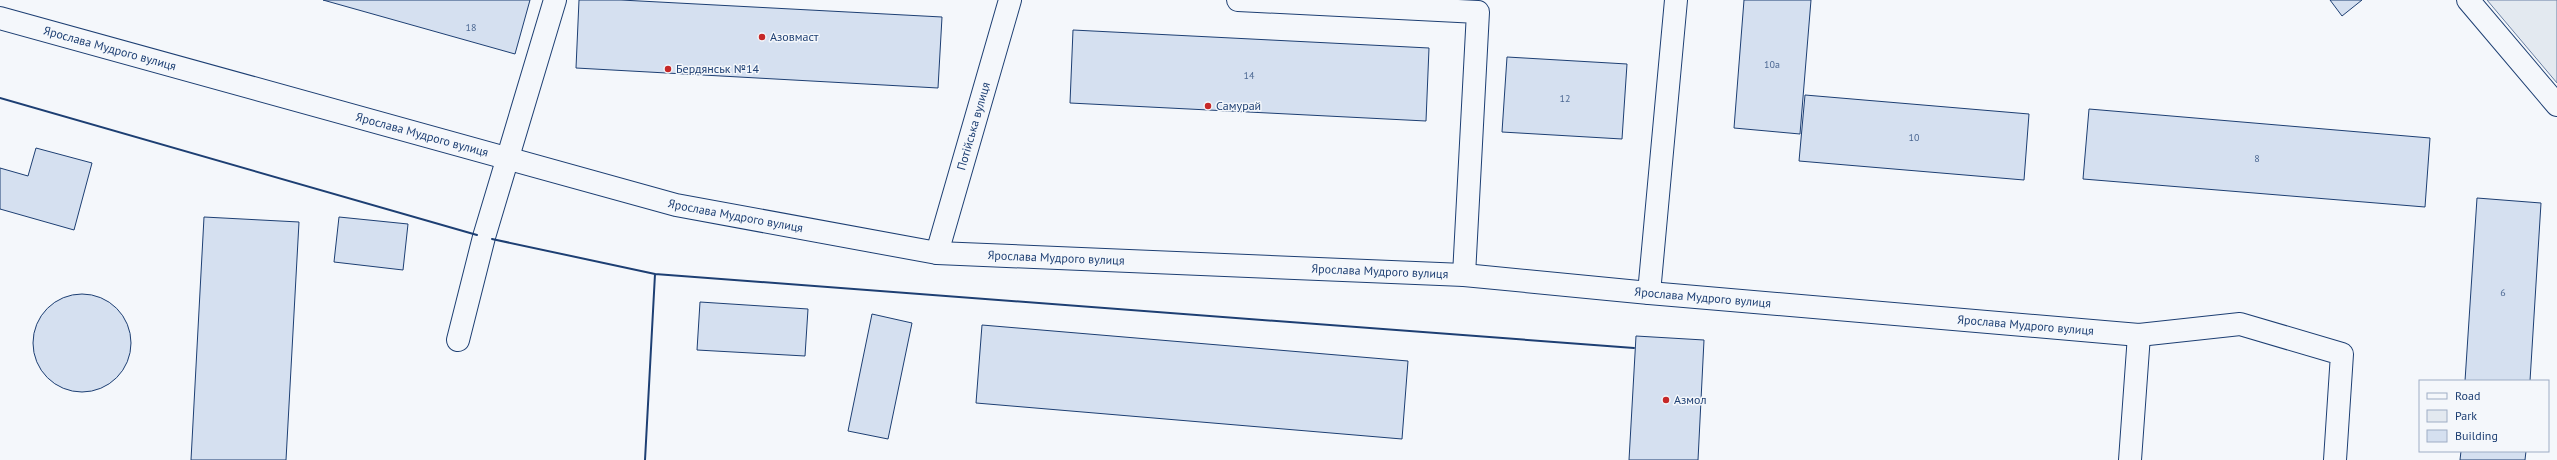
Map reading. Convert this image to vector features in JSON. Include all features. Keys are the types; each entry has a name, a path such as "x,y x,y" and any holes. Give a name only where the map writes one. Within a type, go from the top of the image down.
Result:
{"street":[{"path":"458,340 484,237 555,0"},
{"name":"Потійська вулиця","path":"937,253 1010,0"},
{"path":"1238,0 1478,12 1464,275"},
{"path":"1649,293 1676,0"},
{"path":"2468,0 2557,105"},
{"name":"Ярослава Мудрого вулиця","path":"0,18 676,205 937,253 1464,275 1649,293 2139,335 2240,324 2342,354 2335,460"},
{"path":"2130,460 2139,335"}],"green space":[{"path":"2487,0 2557,0 2557,83"}],"building":[{"path":"323,0 530,0 515,54"},
{"path":"579,0 621,0 942,17 938,88 576,68"},
{"path":"1744,0 1811,0 1800,134 1734,128"},
{"path":"2330,0 2362,0 2342,16"},
{"path":"1073,30 1429,48 1426,121 1070,103"},
{"path":"1507,57 1627,64 1622,139 1502,132"},
{"path":"1805,95 2029,114 2024,180 1799,161"},
{"path":"2089,109 2430,138 2425,207 2083,179"},
{"path":"36,148 92,163 74,230 0,209 0,168 28,176"},
{"path":"2477,198 2541,203 2530,380 2465,380"},
{"path":"204,217 299,222 286,460 191,460"},
{"path":"339,217 408,224 403,270 334,262"},
{"path":"82,294 92,295 109,302 123,316 130,333 130,353 123,370 109,384 92,391 82,392 72,391 55,384 41,370 34,353 33,343 34,333 41,316 55,302 72,295"},
{"path":"700,302 808,309 805,356 697,350"},
{"path":"872,314 912,323 888,439 848,431"},
{"path":"982,325 1408,361 1402,439 976,403"},
{"name":"Азмол","path":"1636,336 1704,340 1698,460 1629,460"},
{"path":"2461,452 2526,452 2525,460 2460,460"}],"wall":[{"path":"0,98 477,235"},
{"path":"492,239 655,274 645,460"},
{"path":"655,274 1634,348"}],"place":[{"name":"Азовмаст","path":"762,37"},
{"name":"Бердянськ №14","path":"668,69"},
{"name":"Самурай","path":"1208,106"},
{"name":"Азмол","path":"1666,400"}]}
